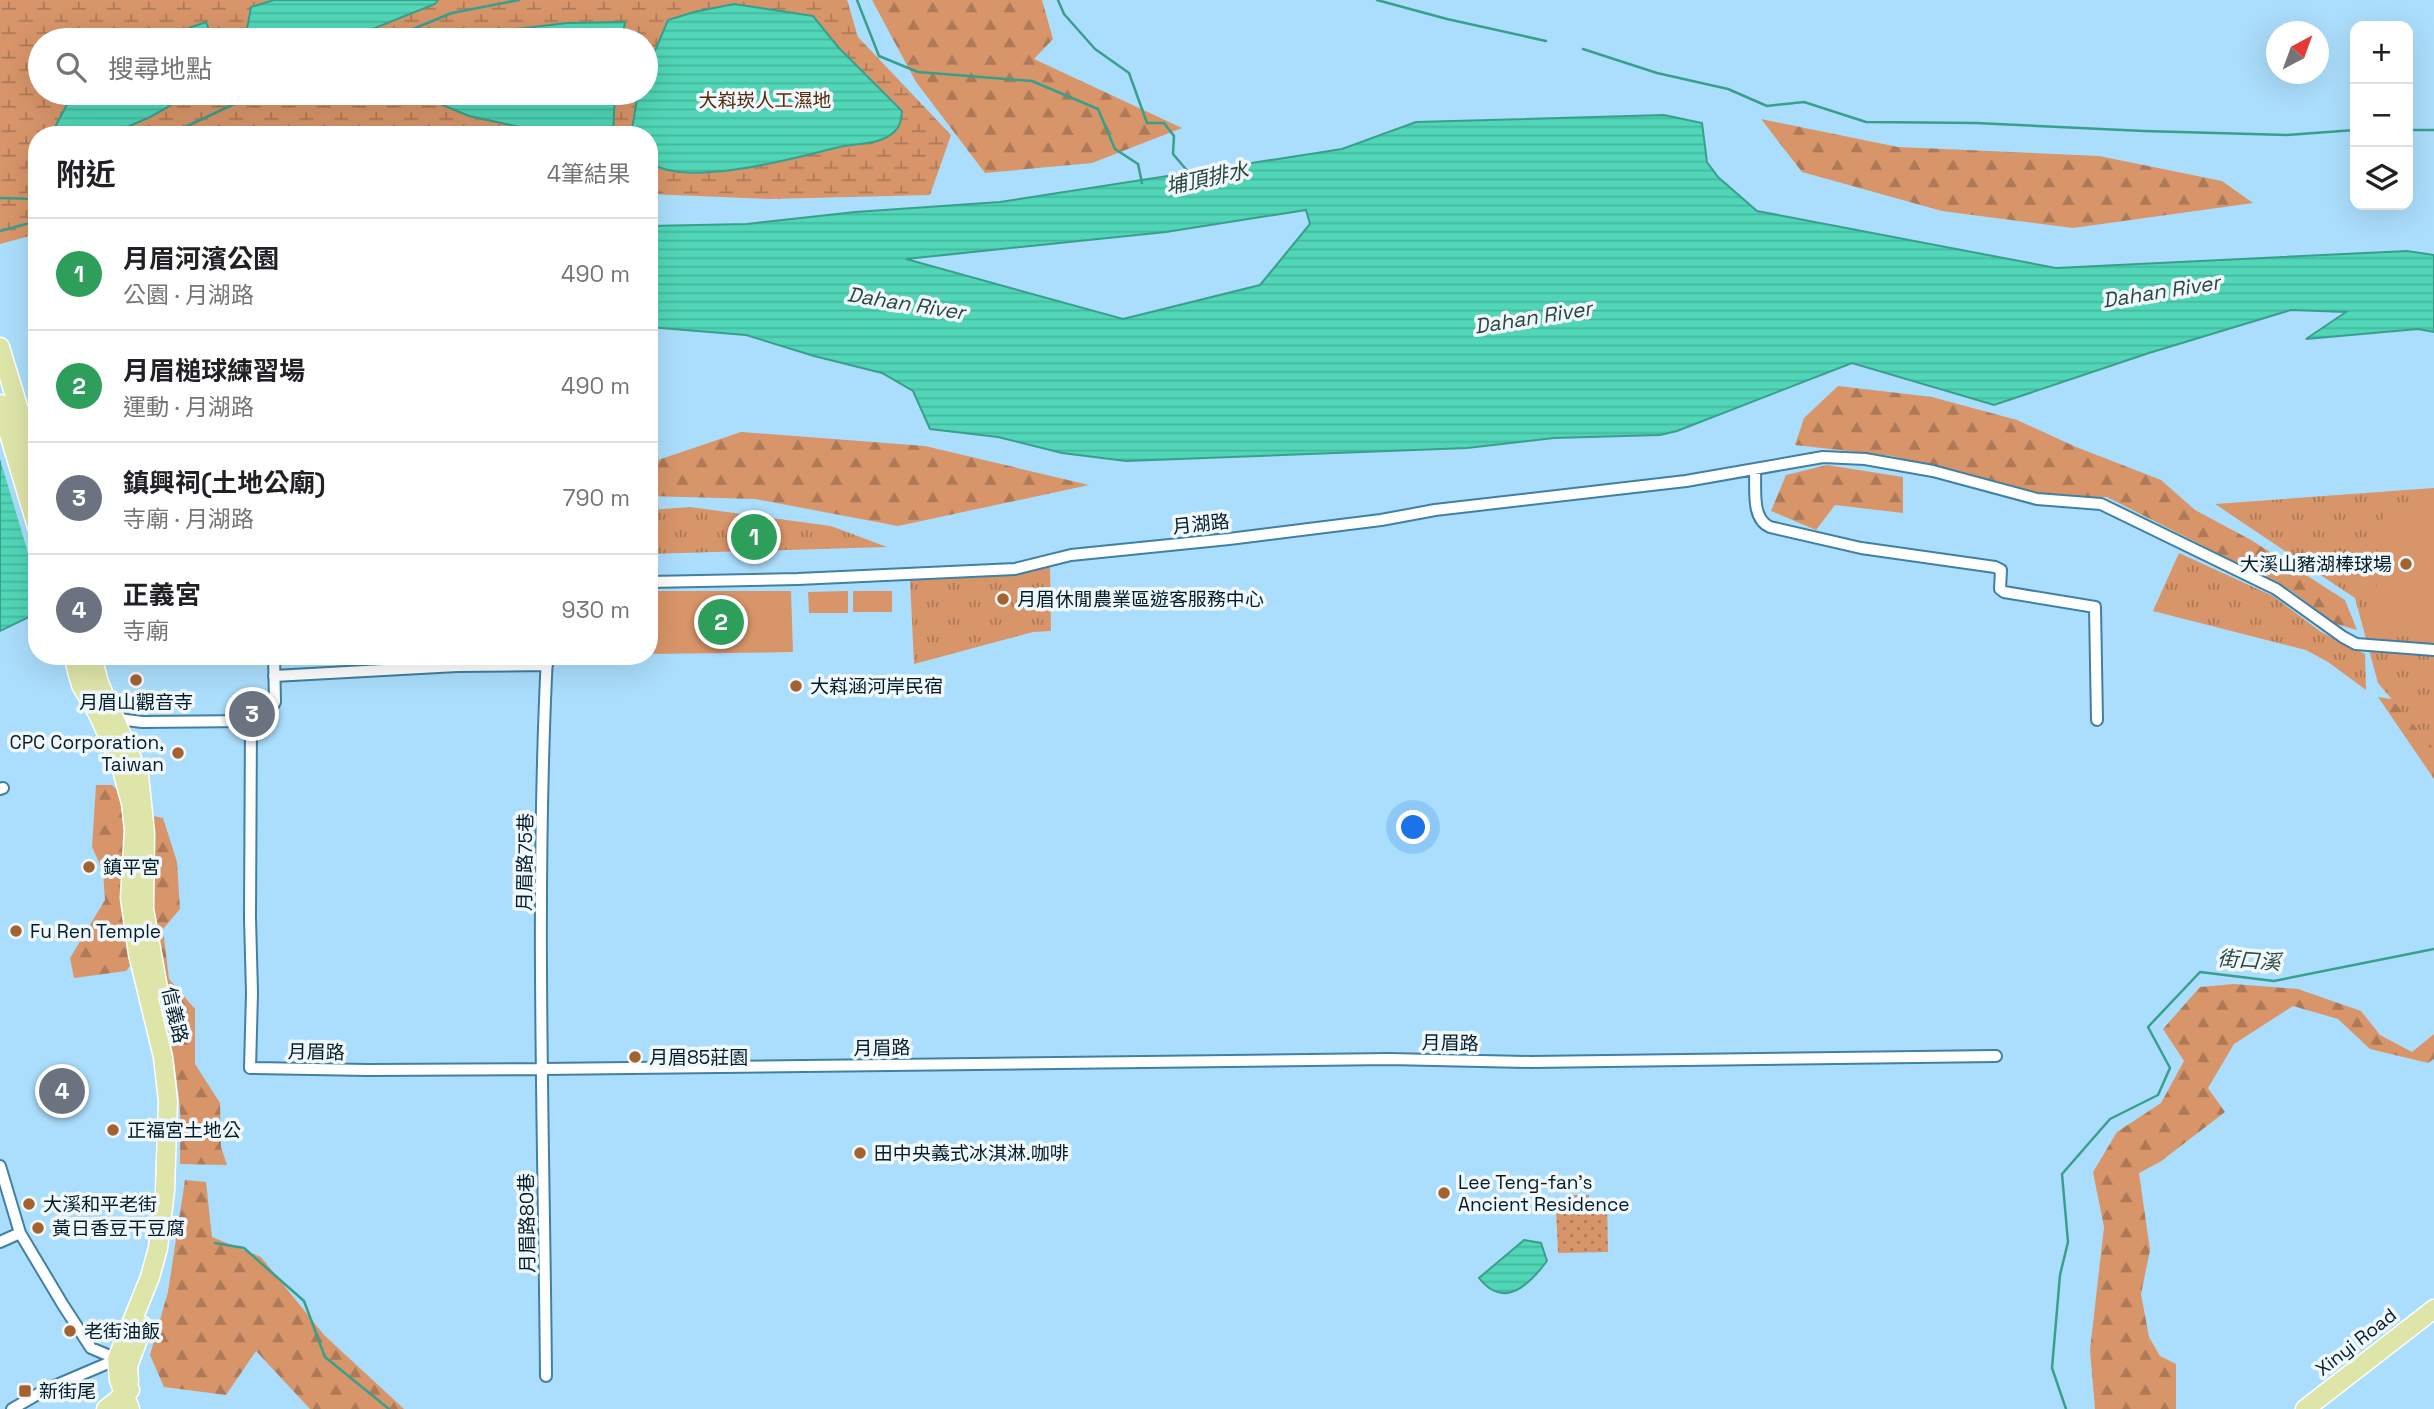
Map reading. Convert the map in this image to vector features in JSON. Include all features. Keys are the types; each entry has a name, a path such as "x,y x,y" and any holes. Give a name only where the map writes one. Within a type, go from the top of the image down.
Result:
{"main road":[{"path":"0,347 28,439"},
{"path":"0,404 28,497"},
{"path":"78,665 90,684"},
{"path":"90,684 91,665"},
{"name":"信義路","path":"90,684 98,714 120,763 131,803 134,830 130,898 138,954 163,1057 168,1101 165,1191 158,1248 124,1358"},
{"name":"信義路","path":"90,684 117,719 139,775 145,833 144,909 176,1106 173,1189 166,1249 159,1281 124,1358"},
{"name":"Xinyi Road","path":"2305,1409 2434,1309"},
{"name":"Xinyi Road","path":"2320,1409 2434,1321"},
{"path":"124,1358 128,1366 128,1398 141,1409"},
{"path":"106,1409 128,1398"}],"street":[{"name":"月湖路","path":"658,582 798,579 1015,569 1071,555 1229,539 1381,520 1435,510 1686,481 1823,457 1865,459 1933,471 2037,499 2101,504 2276,589 2356,644 2434,650"},
{"path":"1755,471 1758,516 1762,523 1770,527 1861,548 1995,567 2001,570 2000,589 2004,592 2095,607 2097,720"},
{"path":"98,714 142,722 251,721 267,717 275,702 274,665"},
{"path":"274,676 475,665"},
{"name":"月眉路75巷","path":"541,1069 541,841 547,665"},
{"name":"月眉路","path":"251,721 250,1068 541,1069 1224,1060 1531,1062 1996,1056"},
{"name":"月眉路80巷","path":"541,1069 546,1376"},
{"path":"0,1166 20,1233 91,1348 124,1358"},
{"path":"0,1242 20,1233"},
{"path":"12,1409 45,1390 124,1358"}],"green space":[{"name":"大嵙崁人工濕地","path":"0,0 847,0 858,37 951,135 930,195 769,199 658,194 658,126 28,126 28,236 0,244"},
{"path":"872,0 1042,0 1053,39 1034,59 1182,128 1092,163 985,173 916,82"},
{"path":"1761,119 1898,147 2099,156 2222,181 2253,203 2073,228 1942,211 1802,172"},
{"path":"1838,386 1932,397 2017,420 2076,447 2161,480 2195,510 2251,540 2345,600 2357,630 2336,624 2290,590 2107,497 2048,496 1892,456 1795,445 1804,418"},
{"path":"741,432 925,446 1089,485 898,526 755,499 658,496 658,460"},
{"path":"1827,465 1903,477 1903,513 1835,505 1816,530 1771,511 1786,475"},
{"path":"2434,488 2434,749 2378,683 2355,598 2215,504"},
{"name":"大溪山豬湖棒球場","path":"2434,501 2434,640 2382,633 2373,625 2384,504"},
{"path":"690,507 831,526 887,547 658,554 658,509"},
{"path":"2179,553 2273,596 2321,632 2365,654 2366,690 2328,662 2306,650 2153,611"},
{"path":"1050,567 1051,631 1033,632 914,664 910,580"},
{"path":"658,591 791,591 793,652 658,654"},
{"path":"848,591 848,613 809,613 808,592"},
{"path":"853,591 892,591 892,612 853,612"},
{"path":"2378,697 2397,700 2434,739 2434,779"},
{"path":"96,785 112,785 121,794 134,961 126,971 74,978 70,958 105,900 103,871 92,847"},
{"path":"153,816 163,818 177,862 180,909 163,929 169,979 195,1009 195,1064 220,1103 221,1147 227,1165 180,1164 180,1110 176,1074 156,963 148,890 148,853"},
{"path":"2234,984 2298,989 2361,1011 2380,1035 2412,1052 2434,1034 2434,1059 2428,1063 2370,1049 2338,1019 2293,1006 2234,1044 2208,1088 2225,1112 2160,1162 2139,1173 2150,1250 2141,1294 2149,1337 2160,1356 2176,1364 2176,1409 2095,1409 2090,1350 2104,1227 2093,1172 2117,1132 2161,1103 2184,1061 2163,1029 2200,987"},
{"path":"185,1180 206,1182 212,1237 261,1257 324,1335 404,1409 310,1409 256,1351 226,1395 164,1387 150,1355 168,1292"},
{"path":"1573,1195 1589,1195 1590,1206 1607,1206 1608,1252 1558,1253 1556,1207 1573,1206"}],"water":[{"path":"274,0 438,0 435,4 375,28 247,28 251,7"},
{"path":"734,4 813,16 838,47 902,111 897,129 890,136 876,141 741,169 687,172 658,166 658,126 632,126 636,105 658,105 658,44 668,20"},
{"path":"206,22 208,28 189,28"},
{"path":"625,22 624,28 524,28 567,23"},
{"path":"67,105 171,105 129,126 56,126"},
{"path":"443,105 614,105 613,126 515,126 469,116"},
{"name":"Dahan River","path":"1664,115 1702,123 1707,162 1718,177 1757,211 2056,268 2407,251 2434,255 2434,332 2418,329 2306,339 2346,312 2291,310 2149,353 1994,405 1852,363 1677,431 1660,435 1554,438 1467,448 1126,461 1062,453 998,437 930,429 913,391 882,373 746,335 658,328 658,226 747,224 855,212 1000,202 1342,149 1416,122","holes":["1306,210 1310,224 1260,285 1123,319 906,259 1166,232"]},
{"path":"28,438 28,617 0,631 0,444"},
{"path":"1524,1240 1541,1243 1547,1261 1532,1278 1516,1290 1507,1293 1488,1287 1479,1278"}],"pier":[{"path":"28,434 28,553 0,459 0,441"}],"waterway":[{"path":"415,28 452,13 519,0"},
{"name":"埔頂排水","path":"857,0 879,56 918,72 1032,81 1098,109 1115,149 1138,164 1142,183"},
{"path":"1058,0 1064,14 1095,49 1129,73 1147,123 1164,123 1174,136 1173,154 1190,174"},
{"path":"1377,0 1546,41"},
{"path":"1583,49 1657,73 1728,89 1767,106 1804,102 1866,122 1976,123 2287,135 2350,130"},
{"path":"187,126 232,105"},
{"path":"2413,130 2434,130"},
{"path":"0,198 28,199"},
{"path":"0,231 28,223"},
{"name":"街口溪","path":"2066,1409 2052,1368 2060,1275 2068,1242 2062,1174 2110,1119 2158,1095 2170,1068 2148,1027 2200,972 2274,981 2434,949"},
{"path":"215,1243 244,1248 304,1301 325,1357 389,1409"}],"place":[{"name":"月眉河濱公園","path":"754,537"},
{"name":"大溪山豬湖棒球場","path":"2406,564"},
{"name":"月眉休閒農業區遊客服務中心","path":"1003,599"},
{"name":"月眉槌球練習場","path":"721,622"},
{"name":"月眉山觀音寺","path":"136,680"},
{"name":"大嵙涵河岸民宿","path":"796,686"},
{"name":"鎮興祠(土地公廟)","path":"252,714"},
{"name":"CPC Corporation, Taiwan","path":"178,753"},
{"name":"鎮平宮","path":"89,867"},
{"name":"Fu Ren Temple","path":"16,931"},
{"name":"月眉85莊園","path":"635,1057"},
{"name":"正義宮","path":"62,1091"},
{"name":"正福宮土地公","path":"113,1130"},
{"name":"田中央義式冰淇淋.咖啡","path":"860,1153"},
{"name":"Lee Teng-fan’s Ancient Residence","path":"1444,1193"},
{"name":"大溪和平老街","path":"29,1204"},
{"name":"黃日香豆干豆腐","path":"38,1228"},
{"name":"老街油飯","path":"70,1331"},
{"name":"新街尾","path":"25,1391"}]}
